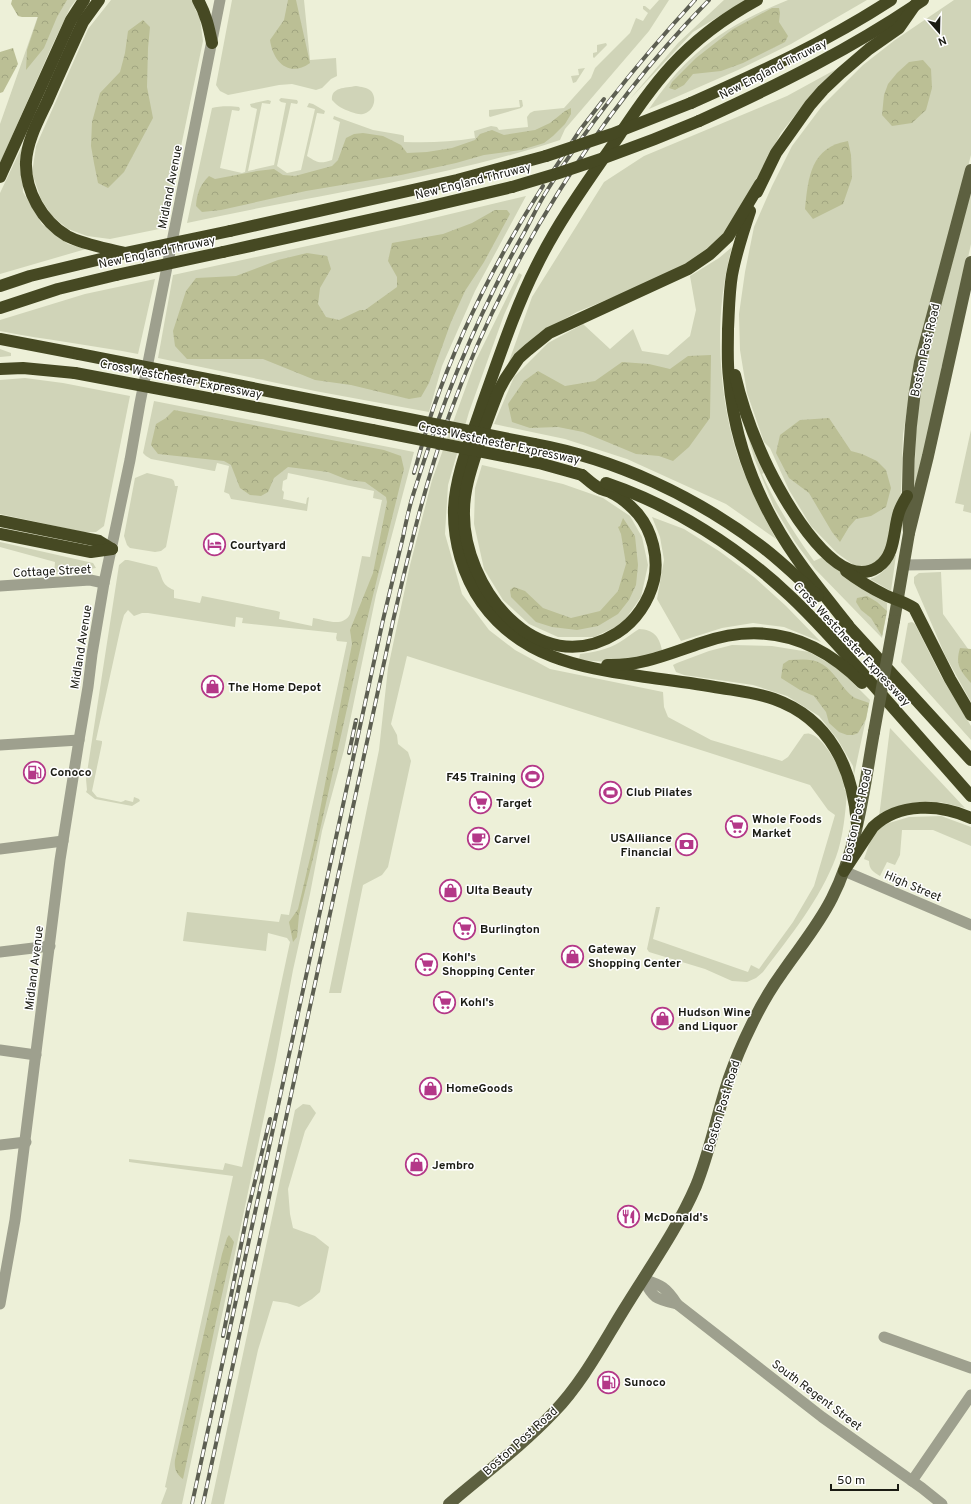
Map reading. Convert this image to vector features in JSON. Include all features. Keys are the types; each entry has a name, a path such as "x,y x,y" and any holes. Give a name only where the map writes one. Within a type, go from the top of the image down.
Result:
{"highway":[{"path":"0,176 71,20 84,0"},
{"path":"99,0 83,22 35,128 28,150 27,174 36,204 42,214 58,230 87,244 125,253"},
{"path":"198,0 208,24 212,43"},
{"path":"757,0 735,12 712,30 675,62 653,87 587,182 553,236 537,265 511,324 459,475 454,507 456,540 465,571 473,588 492,615 506,629 534,648 549,656 597,670 752,693 772,698 811,720 840,756 851,782 857,824"},
{"path":"712,30 768,0"},
{"name":"New England Thruway","path":"0,286 43,273 125,253 457,180 546,156 619,132 691,103 780,62 891,0"},
{"path":"582,475 598,488 609,491 621,498 639,515 645,524 652,544 655,576 644,606 622,630 602,641 590,645 556,645 533,637 511,621 501,611 485,589 479,577 473,564 466,538 464,511 468,481 499,390 505,378 519,358 549,333 682,272 710,254 732,231 760,184 776,153 810,105 841,73 899,28 919,3"},
{"name":"New England Thruway","path":"0,308 64,288 116,275 446,203 512,187 556,174 612,155 699,121 763,92 810,68 878,29 919,3"},
{"path":"760,184 744,227 732,274 730,289 728,363 733,406 743,450 754,481 767,510 789,547 848,625"},
{"path":"728,334 739,391 753,432 772,475 798,520 819,546 855,578 886,595 907,603 914,608 950,680 971,715"},
{"name":"Cross Westchester Expressway","path":"3,339 534,444 571,453 617,467 647,479 692,501 734,527 773,556 803,582 848,625 971,760"},
{"name":"Cross Westchester Expressway","path":"0,368 23,368 75,373 372,430 538,463 582,475 625,490 670,511 713,535 761,570 791,596 825,631 971,796"},
{"path":"837,563 854,571 862,572 870,571 883,562 892,545 899,512 907,496"},
{"path":"0,521 98,542 112,549"},
{"path":"0,534 91,552 112,549"},
{"path":"564,661 627,665 656,660 701,643 730,635 756,633 780,635 808,645 839,663 855,676 933,753"},
{"path":"844,871 873,827 886,817 895,813 915,808 936,808 971,818"}],"main road":[{"name":"Boston Post Road","path":"909,533 907,496 910,429 914,391 920,362 971,170"},
{"name":"Boston Post Road","path":"448,1504 556,1411 575,1387 643,1279 674,1228 696,1185 707,1155 729,1078 757,1014 773,986 825,910 844,871 857,824 909,533 928,456 971,262"}],"street":[{"name":"Midland Avenue","path":"0,1304 10,1254 26,1142 63,841 92,654 104,583 112,549 220,0"},
{"path":"904,565 971,564"},
{"name":"Cottage Street","path":"0,586 90,580 104,583"},
{"path":"0,745 79,740"},
{"path":"0,849 63,841"},
{"name":"High Street","path":"844,871 971,925"},
{"path":"0,952 50,946"},
{"path":"0,1050 36,1055"},
{"path":"0,1145 26,1142"},
{"name":"South Regent Street","path":"643,1279 651,1295 662,1301 677,1304 822,1417 942,1504"},
{"path":"884,1338 971,1368"},
{"path":"912,1481 971,1395"}],"green space":[{"path":"12,0 67,0 57,17 44,48 26,70 27,50 38,17 18,16 11,4"},
{"path":"51,0 76,0 70,8 51,48 0,163 0,124 38,16"},
{"path":"111,0 192,0 197,7 195,9 200,18 203,41 164,228 110,239 87,236 68,229 52,216 41,199 32,173 36,146 88,29"},
{"path":"232,0 304,0 310,60 336,58 337,76 331,79 322,88 316,90 292,84 279,85 228,95 220,91 216,85"},
{"path":"288,0 296,0 310,63 295,69 289,68 278,61 270,40 284,20"},
{"path":"659,0 669,0 649,31 565,129 560,140 468,166 187,223 212,108 233,106 239,107 240,109 239,111 232,110 220,168 242,173 245,172 257,109 251,107 250,104 268,100 271,101 270,104 262,103 248,171 274,165 286,103 279,100 281,98 297,100 298,102 297,104 291,103 277,166 287,173 301,170 315,109 307,107 309,103 325,111 324,114 317,113 307,156 319,162 332,160 340,122 333,119 334,116 373,130 402,135 404,136 404,142 440,142 475,138 474,131 491,126 497,127 499,130 528,127 527,117 530,113 534,111 564,108 591,78 595,68 630,33 636,18 643,21 648,13 643,9 643,6 650,10"},
{"path":"724,0 746,0 693,32 630,99 678,43"},
{"path":"788,0 867,0 791,44 738,70 649,109 677,72 707,45 740,23"},
{"path":"954,0 971,0 971,155 911,386 903,434 901,492 894,531 882,558 870,566 855,566 837,553 811,526 789,490 770,448 764,442 747,393 740,350 739,314 745,272 754,227 772,186 792,146 822,106 863,65 895,40"},
{"path":"772,8 779,8 779,22 788,36 785,42 743,63 721,71 693,74 684,85 675,90 669,88 672,82 696,58 733,29"},
{"path":"143,20 150,27 147,87 153,118 124,172 108,188 98,183 91,146 92,122 100,93 120,72 125,53 128,31"},
{"path":"606,43 607,45 594,58 593,53 597,52 597,45"},
{"path":"13,48 18,64 3,92 0,93 0,52"},
{"path":"923,60 931,69 932,88 926,110 912,123 892,126 882,115 884,95 888,84 909,62"},
{"path":"840,67 804,104 781,133 730,230 689,266 577,312 539,333 508,364 532,297 604,182 644,156 787,96"},
{"path":"585,68 576,82 573,83 571,76 579,75 578,69"},
{"path":"356,86 364,87 373,94 373,105 367,113 357,114 345,110 332,100 332,96 336,90"},
{"path":"519,100 522,100 523,106 521,108 490,117 489,116 489,110 520,107"},
{"path":"571,108 571,114 565,124 553,136 544,143 521,150 484,155 456,163 401,175 306,191 221,210 202,212 196,206 197,197 203,183 209,176 215,179 274,169 283,175 295,176 332,166 338,160 346,138 354,134 363,133 383,136 401,145 407,153 427,152 452,148 475,140 480,134 492,130 504,135 535,130 550,123"},
{"path":"27,136 21,161 23,192 42,224 68,244 86,249 0,274 0,193"},
{"path":"848,141 851,155 852,178 843,204 813,219 805,209 810,175 814,165 826,150 836,144"},
{"path":"971,191 971,244 945,363 941,367 942,375 914,490 919,389"},
{"path":"526,196 475,291 442,366 429,412 315,391 158,358 173,275 400,226"},
{"path":"495,210 507,210 510,214 484,262 465,291 451,322 429,383 421,397 409,399 351,385 315,380 263,359 187,359 175,346 173,331 186,291 196,278 236,276 278,260 307,253 327,256 331,269 320,288 318,304 326,317 339,320 360,310 365,310 397,287 397,277 388,261 392,243 443,234 472,223"},
{"path":"732,247 722,297 720,324 720,350 725,404 730,429 741,465 776,539 726,504 627,459 565,439 494,424 514,377 548,343 583,324 610,349 633,329 642,351 668,355 690,336 696,310 690,276 719,258"},
{"path":"519,273 522,275 504,315 469,412 448,485 445,534 462,594 489,630 515,650 550,669 663,692 664,707 668,717 711,740 782,761 788,757 804,734 809,734 816,737 827,748 832,756 846,786 844,788 847,790 845,815 838,850 822,888 804,917 763,972 756,978 747,982 732,981 705,969 649,952 647,949 656,907 660,907 653,939 748,972 751,965 759,969 793,922 814,886 835,815 828,810 810,785 407,656 391,724 397,735 398,744 408,752 411,761 388,867 382,875 363,885 341,993 329,993 379,750 388,668 410,565 432,480 475,362"},
{"path":"155,279 138,354 0,331 0,320 85,294"},
{"path":"0,349 11,353 11,356 0,357"},
{"path":"711,355 710,418 689,447 673,461 659,456 636,454 583,432 558,427 530,428 512,422 508,404 524,381 538,371 565,386 595,381 622,362 649,364 670,369 688,356"},
{"path":"25,378 63,383 130,396 104,526 96,532 83,532 0,514 0,380"},
{"path":"154,401 414,452 376,595 344,750 322,831 276,1060 182,1504 161,1504 167,1488 165,1487 233,1176 129,1162 129,1159 223,1170 225,1163 242,1167 290,942 287,938 268,933 266,951 183,941 187,912 279,922 281,914 289,915 347,642 337,641 337,633 242,623 243,618 236,617 235,627 148,613 142,613 134,616 128,610 124,615 121,626 96,740 102,741 102,743 92,791 97,797 121,802 125,800 133,802 134,797 140,801 132,806 95,799 86,792 86,779 119,565 125,560 128,560 157,567 166,586 174,590 174,598 200,603 202,596 277,611 280,612 279,619 312,626 313,618 339,622 343,621 350,614 362,556 370,557 382,500 373,498 374,491 288,473 287,479 283,481 283,499 306,504 307,498 309,497 307,511 231,499 229,494 224,492 229,466 217,463 214,471 151,459 143,453"},
{"path":"174,410 384,450 401,456 404,469 364,632 320,830 299,915 297,937 293,942 289,922 298,909 314,841 352,644 350,630 373,573 387,502 386,497 365,482 348,480 328,472 288,467 274,478 268,492 261,496 250,495 240,488 231,465 224,461 158,454 151,445 156,424 166,418"},
{"path":"829,418 851,451 877,461 886,470 891,488 886,507 871,516 856,519 840,542 832,532 809,493 789,478 776,453 780,435 800,420"},
{"path":"745,427 765,472 762,474 773,497 792,529 814,561 823,557 854,582 887,603 882,638 815,569 795,542 774,507 754,458"},
{"path":"971,430 971,513 963,511 964,505 955,503"},
{"path":"482,465 563,484 603,498 630,516 642,537 648,565 641,597 622,624 594,637 558,637 529,624 503,600 484,569 474,524 475,488"},
{"path":"147,473 172,479 175,486 178,486 166,547 161,551 155,552 130,548 127,545 124,536 135,478"},
{"path":"652,517 684,529 719,551 754,577 786,606 821,642 784,627 753,623 722,628 681,641 657,599 664,560 660,537"},
{"path":"623,518 635,536 638,565 636,585 629,600 618,614 598,626 577,630 552,627 536,622 511,597 510,590 514,587 525,591 543,608 571,618 600,611 618,591 626,564 621,534 618,527 620,526"},
{"path":"0,542 93,563 96,568 54,574 55,562 0,547"},
{"path":"895,555 891,591 870,579 882,573"},
{"path":"941,572 943,614 971,653 971,702 945,655 914,583 914,577 919,573"},
{"path":"867,596 887,611 882,636 871,618 861,610 856,602 857,598"},
{"path":"912,622 915,624 941,676 971,726 971,740 901,662 908,623"},
{"path":"639,629 652,632 657,637 662,650 643,658 607,662 579,660 580,654 605,649 615,645"},
{"path":"732,645 772,646 809,652 839,669 870,700 854,775 853,766 838,740 819,716 787,696 753,685 684,675 676,672 673,665 709,651"},
{"path":"960,648 971,649 971,683 958,663"},
{"path":"789,660 809,660 820,663 830,670 850,694 855,698 869,703 866,719 858,733 847,735 839,732 829,723 826,712 814,696 800,690 781,678 783,664"},
{"path":"890,728 965,808 940,802 919,803 879,817"},
{"path":"941,816 971,827 971,846 933,830 902,830 900,855 895,865 887,862 880,876 872,870 869,861 864,859 874,830 889,823 909,817"},
{"path":"303,1104 310,1105 316,1113 305,1131 288,1189 290,1214 293,1228 315,1236 329,1247 320,1292 299,1307 273,1301 258,1350 224,1504 211,1504 295,1110"},
{"path":"229,1235 234,1242 183,1479 176,1471 175,1460 222,1254"}],"railway":[{"path":"192,1504 383,620 409,509 436,425 462,360 491,295 545,194 581,139 617,91 695,0"},
{"path":"203,1504 393,621 418,518 440,441 471,359 497,303 557,194 628,92 709,0"},
{"path":"551,174 580,130 604,99"},
{"path":"414,473 433,409 455,351 468,322 496,266 543,186"},
{"path":"349,753 356,720"},
{"path":"223,1336 248,1210 270,1119"}],"place":[{"name":"Courtyard","path":"215,545"},
{"name":"The Home Depot","path":"212,687"},
{"name":"Conoco","path":"34,772"},
{"name":"F45 Training","path":"532,777"},
{"name":"Club Pilates","path":"610,792"},
{"name":"Target","path":"480,803"},
{"name":"Whole Foods Market","path":"737,826"},
{"name":"Carvel","path":"478,839"},
{"name":"USAlliance Financial","path":"687,845"},
{"name":"Ulta Beauty","path":"451,890"},
{"name":"Burlington","path":"464,929"},
{"name":"Gateway Shopping Center","path":"573,956"},
{"name":"Kohl's Shopping Center","path":"426,964"},
{"name":"Kohl's","path":"444,1002"},
{"name":"Hudson Wine and Liquor","path":"663,1019"},
{"name":"HomeGoods","path":"430,1088"},
{"name":"Jembro","path":"417,1165"},
{"name":"McDonald's","path":"629,1217"},
{"name":"Sunoco","path":"609,1382"}]}
